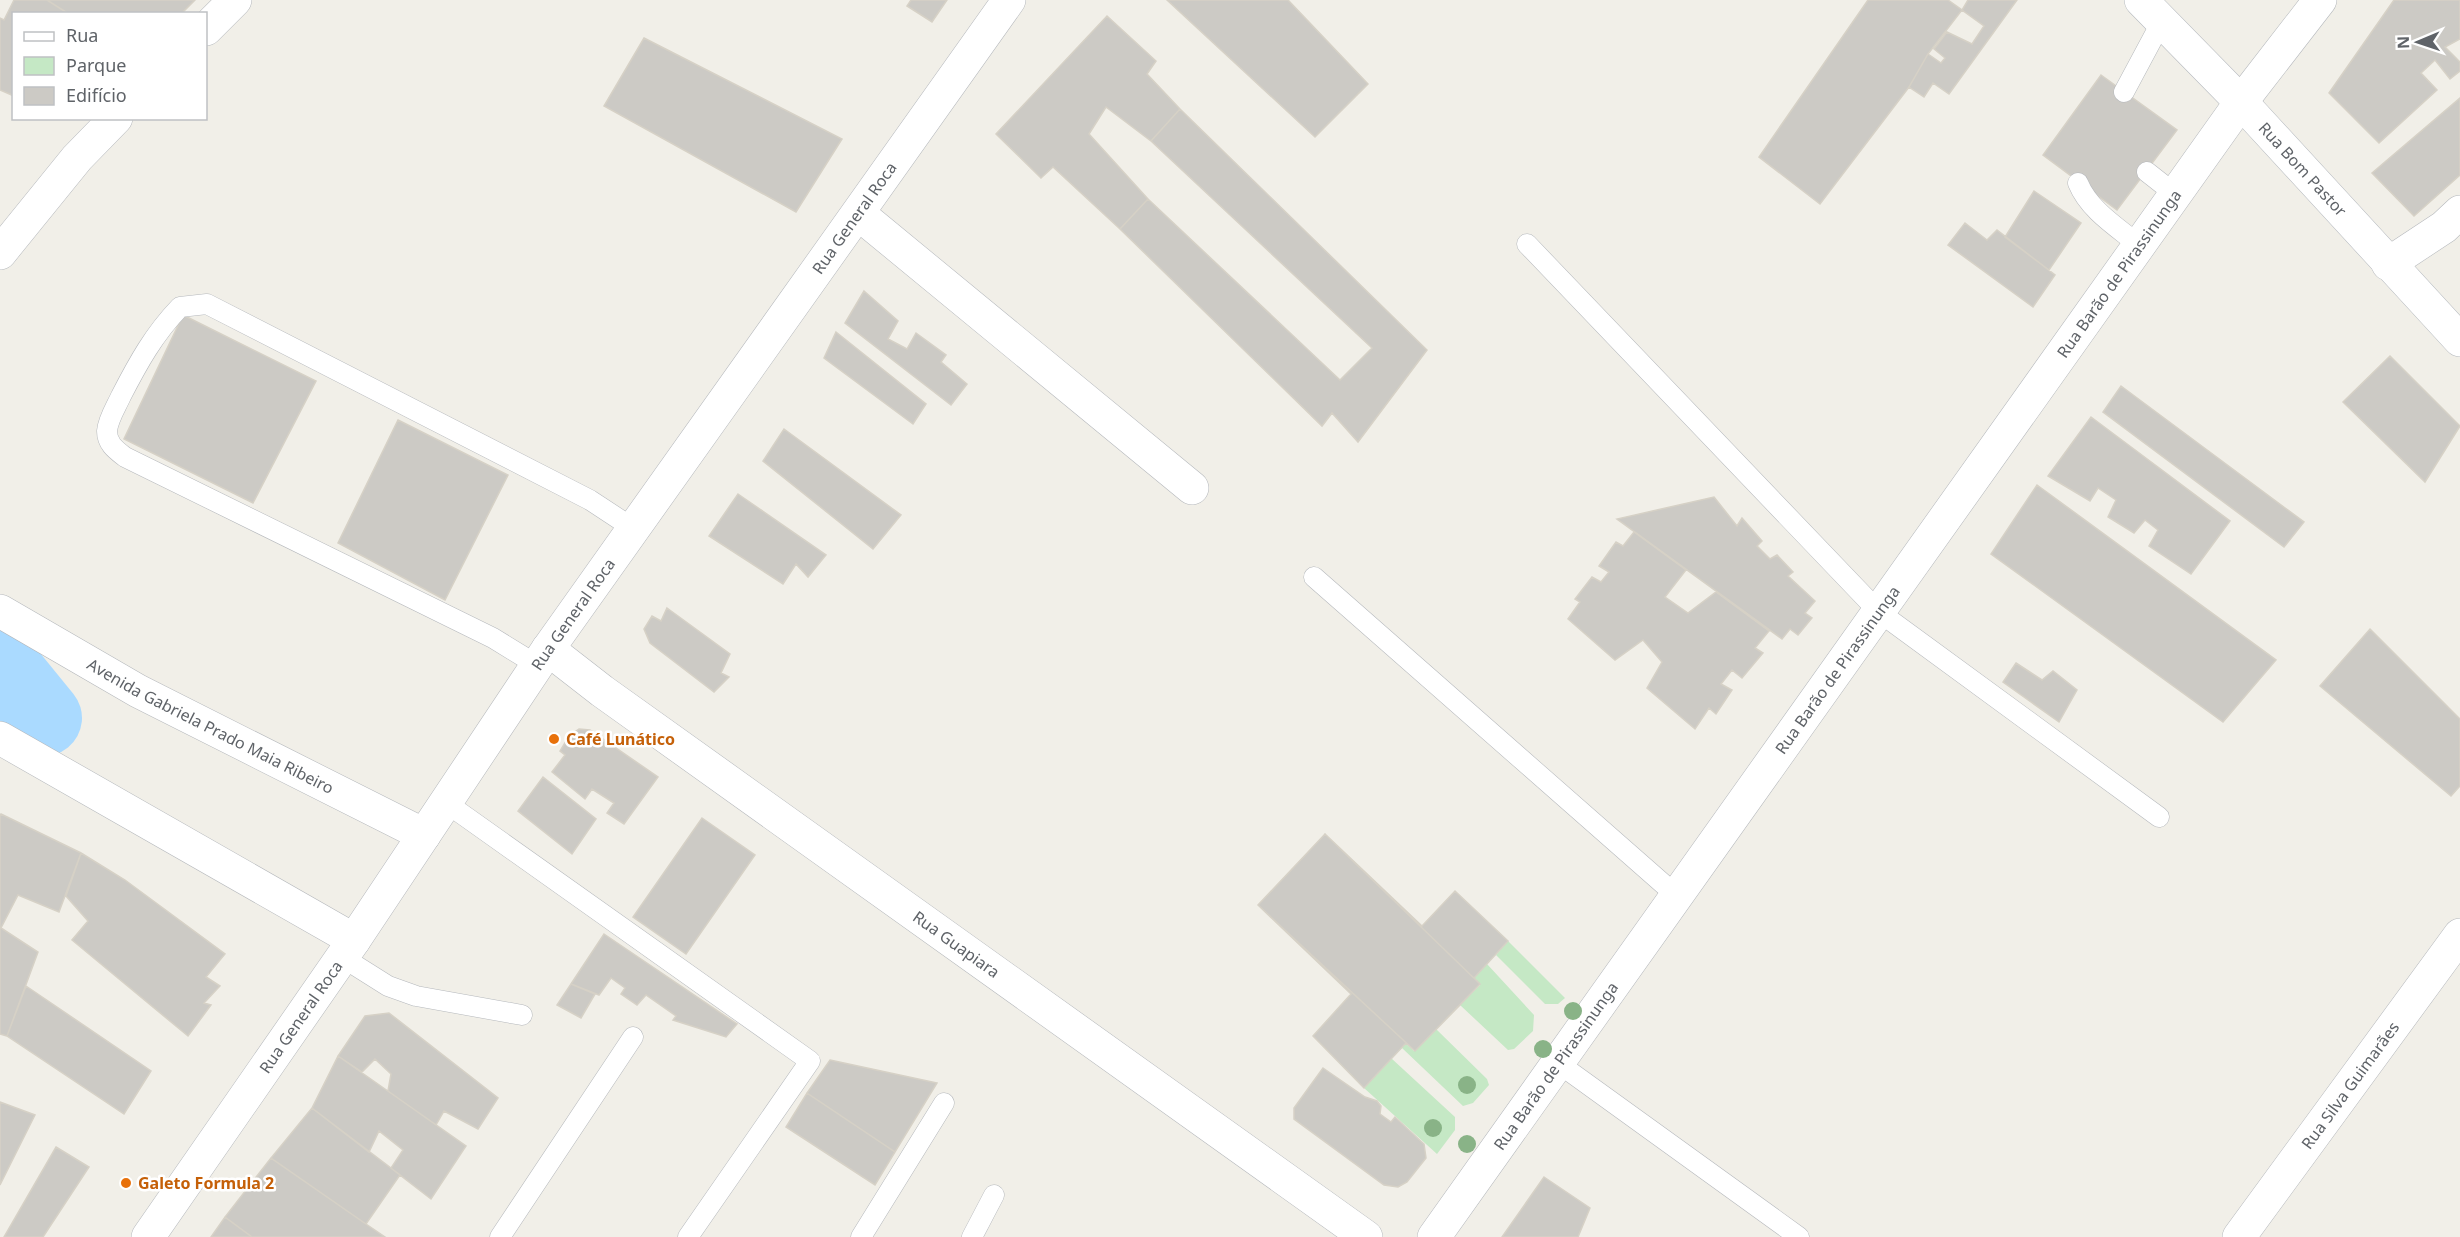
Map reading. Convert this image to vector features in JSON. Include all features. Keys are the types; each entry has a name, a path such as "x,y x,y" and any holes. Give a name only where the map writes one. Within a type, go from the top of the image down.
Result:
{"street":[{"path":"207,28 235,0"},
{"name":"Rua General Roca","path":"148,1237 348,949 542,657 1009,0"},
{"name":"Rua Barão de Pirassinunga","path":"1434,1237 2175,194 2241,102 2320,0"},
{"name":"Rua Bom Pastor","path":"2152,10 2241,102 2460,340"},
{"path":"0,253 77,158 114,120"},
{"path":"2388,264 2444,227 2460,212"},
{"path":"859,214 1192,488"},
{"name":"Avenida Gabriela Prado Maia Ribeiro","path":"0,611 138,691 424,835"},
{"name":"Rua Guapiara","path":"542,657 602,691 1366,1237"},
{"path":"0,738 348,949"},
{"name":"Rua Silva Guimarães","path":"2239,1237 2460,935"}],"lane":[{"path":"2124,92 2152,10"},
{"path":"2147,172 2175,194"},
{"path":"2078,183 2083,195 2093,206 2139,245"},
{"path":"1527,244 1879,612 2159,818"},
{"path":"542,657 494,638 125,457 112,447 107,430 111,417 144,351 160,327 180,306 207,304 590,500 634,529"},
{"path":"1314,577 1677,896"},
{"path":"445,802 810,1061 688,1237"},
{"path":"348,949 388,986 416,996 522,1015"},
{"path":"500,1237 633,1037"},
{"path":"1558,1063 1799,1237"},
{"path":"861,1237 944,1103"},
{"path":"972,1237 994,1195"}],"green space":[{"path":"1508,941 1565,998 1558,1004 1545,1004 1496,955"},
{"path":"1487,964 1534,1015 1533,1031 1514,1049 1508,1050 1460,1005 1480,985 1474,978"},
{"path":"1351,994 1414,1051 1436,1029 1487,1079 1489,1085 1473,1103 1463,1106 1402,1048 1391,1058 1455,1117 1455,1130 1437,1154 1364,1088 1313,1036"}],"building":[{"path":"14,0 47,0 66,12 12,12 12,95 0,90 0,18 4,20"},
{"path":"47,0 195,0 183,12 66,12"},
{"path":"911,0 947,0 932,22 907,6"},
{"path":"1167,0 1288,0 1368,84 1315,137"},
{"path":"1868,0 1948,0 1962,10 1928,54 1909,87 1820,204 1759,157"},
{"path":"1968,0 2017,0 1949,94 1933,83 1924,97 1909,87 1928,54 1941,63 1945,58 1934,49 1947,32 1972,44 1984,26 1962,10"},
{"path":"2394,0 2460,0 2460,39 2445,47 2460,62 2460,71 2450,79 2435,60 2421,73 2437,90 2379,143 2329,93"},
{"path":"1107,16 1156,61 1147,74 1180,109 1151,141 1106,107 1089,134 1148,199 1120,229 1053,167 1041,178 996,134"},
{"path":"644,38 842,139 796,212 604,106"},
{"path":"2101,75 2177,130 2117,210 2043,155"},
{"path":"2460,98 2460,175 2414,216 2372,173"},
{"path":"1180,109 1427,350 1358,442 1332,413 1322,426 1120,229 1148,199 1340,380 1372,348 1151,141"},
{"path":"2034,191 2081,223 2049,270 2005,237"},
{"path":"1965,223 1987,240 1997,230 2055,275 2033,307 1948,245"},
{"path":"864,291 898,321 888,339 907,349 916,333 946,355 941,362 967,384 951,405 845,323"},
{"path":"183,315 316,381 253,503 124,439"},
{"path":"836,332 926,404 913,424 824,358"},
{"path":"2390,356 2460,426 2425,482 2343,402"},
{"path":"2121,386 2304,522 2284,547 2103,412"},
{"path":"2091,417 2230,521 2191,574 2149,546 2158,530 2145,520 2134,533 2108,517 2116,500 2098,488 2090,501 2048,476"},
{"path":"398,420 508,475 445,600 338,543"},
{"path":"784,429 901,515 873,549 763,461"},
{"path":"2037,485 2276,660 2223,722 1991,554"},
{"path":"738,494 826,555 808,577 796,564 783,584 709,536"},
{"path":"1714,497 1737,526 1742,518 1762,541 1757,546 1770,559 1777,555 1793,572 1788,576 1815,601 1805,613 1812,618 1798,635 1790,629 1782,639 1617,519"},
{"path":"1634,532 1686,570 1665,597 1688,613 1716,592 1769,631 1755,648 1763,653 1742,678 1732,670 1721,684 1732,690 1716,714 1709,708 1695,729 1647,688 1662,662 1643,640 1615,660 1568,619 1580,602 1575,599 1592,577 1601,582 1609,572 1599,566 1616,542 1623,546"},
{"path":"667,608 730,654 721,673 729,677 714,692 650,643 644,629 652,616 661,621"},
{"path":"2370,629 2460,719 2460,786 2451,796 2320,686"},
{"path":"2016,663 2042,680 2053,671 2077,690 2059,722 2003,682"},
{"path":"579,729 590,730 658,777 624,824 607,813 614,803 592,789 585,799 552,772 565,755 560,751 569,736"},
{"path":"543,777 596,819 572,854 518,811"},
{"path":"1,814 81,853 59,912 18,895 1,928 38,952 7,1036 0,1034"},
{"path":"702,818 755,855 686,954 633,917"},
{"path":"1325,834 1480,984 1415,1051 1258,905"},
{"path":"1325,834 1422,926 1455,891 1508,941 1474,978 1480,984 1415,1051 1406,1043 1364,1088 1313,1036 1351,994 1258,905"},
{"path":"81,853 125,880 225,954 206,977 220,986 204,1003 211,1005 188,1036 72,940 88,921 66,896"},
{"path":"604,934 737,1024 726,1037 673,1020 676,1016 646,995 637,1005 621,994 625,988 611,978 599,995 571,984"},
{"path":"571,984 595,994 581,1018 557,1005"},
{"path":"26,986 151,1071 124,1114 7,1036"},
{"path":"389,1013 498,1098 478,1129 444,1111 436,1125 388,1091 391,1074 375,1059 362,1072 338,1056 365,1016"},
{"path":"338,1056 466,1146 431,1199 391,1168 403,1150 379,1131 369,1152 312,1108"},
{"path":"830,1060 937,1083 895,1152 807,1093"},
{"path":"1323,1068 1365,1097 1377,1101 1381,1106 1380,1114 1391,1122 1395,1117 1424,1144 1426,1158 1407,1182 1398,1187 1384,1185 1294,1119 1294,1108"},
{"path":"807,1093 895,1152 875,1185 786,1127"},
{"path":"0,1102 35,1115 0,1185"},
{"path":"312,1108 400,1175 366,1224 271,1158"},
{"path":"56,1147 89,1167 43,1237 4,1237"},
{"path":"271,1158 385,1237 252,1237 225,1217"},
{"path":"1544,1177 1590,1208 1578,1237 1502,1237"},
{"path":"225,1217 252,1237 211,1237"}],"waterway":[{"path":"0,664 44,718"}],"place":[{"name":"Café Lunático","path":"554,739"},
{"name":"Galeto Formula 2","path":"126,1183"}]}
